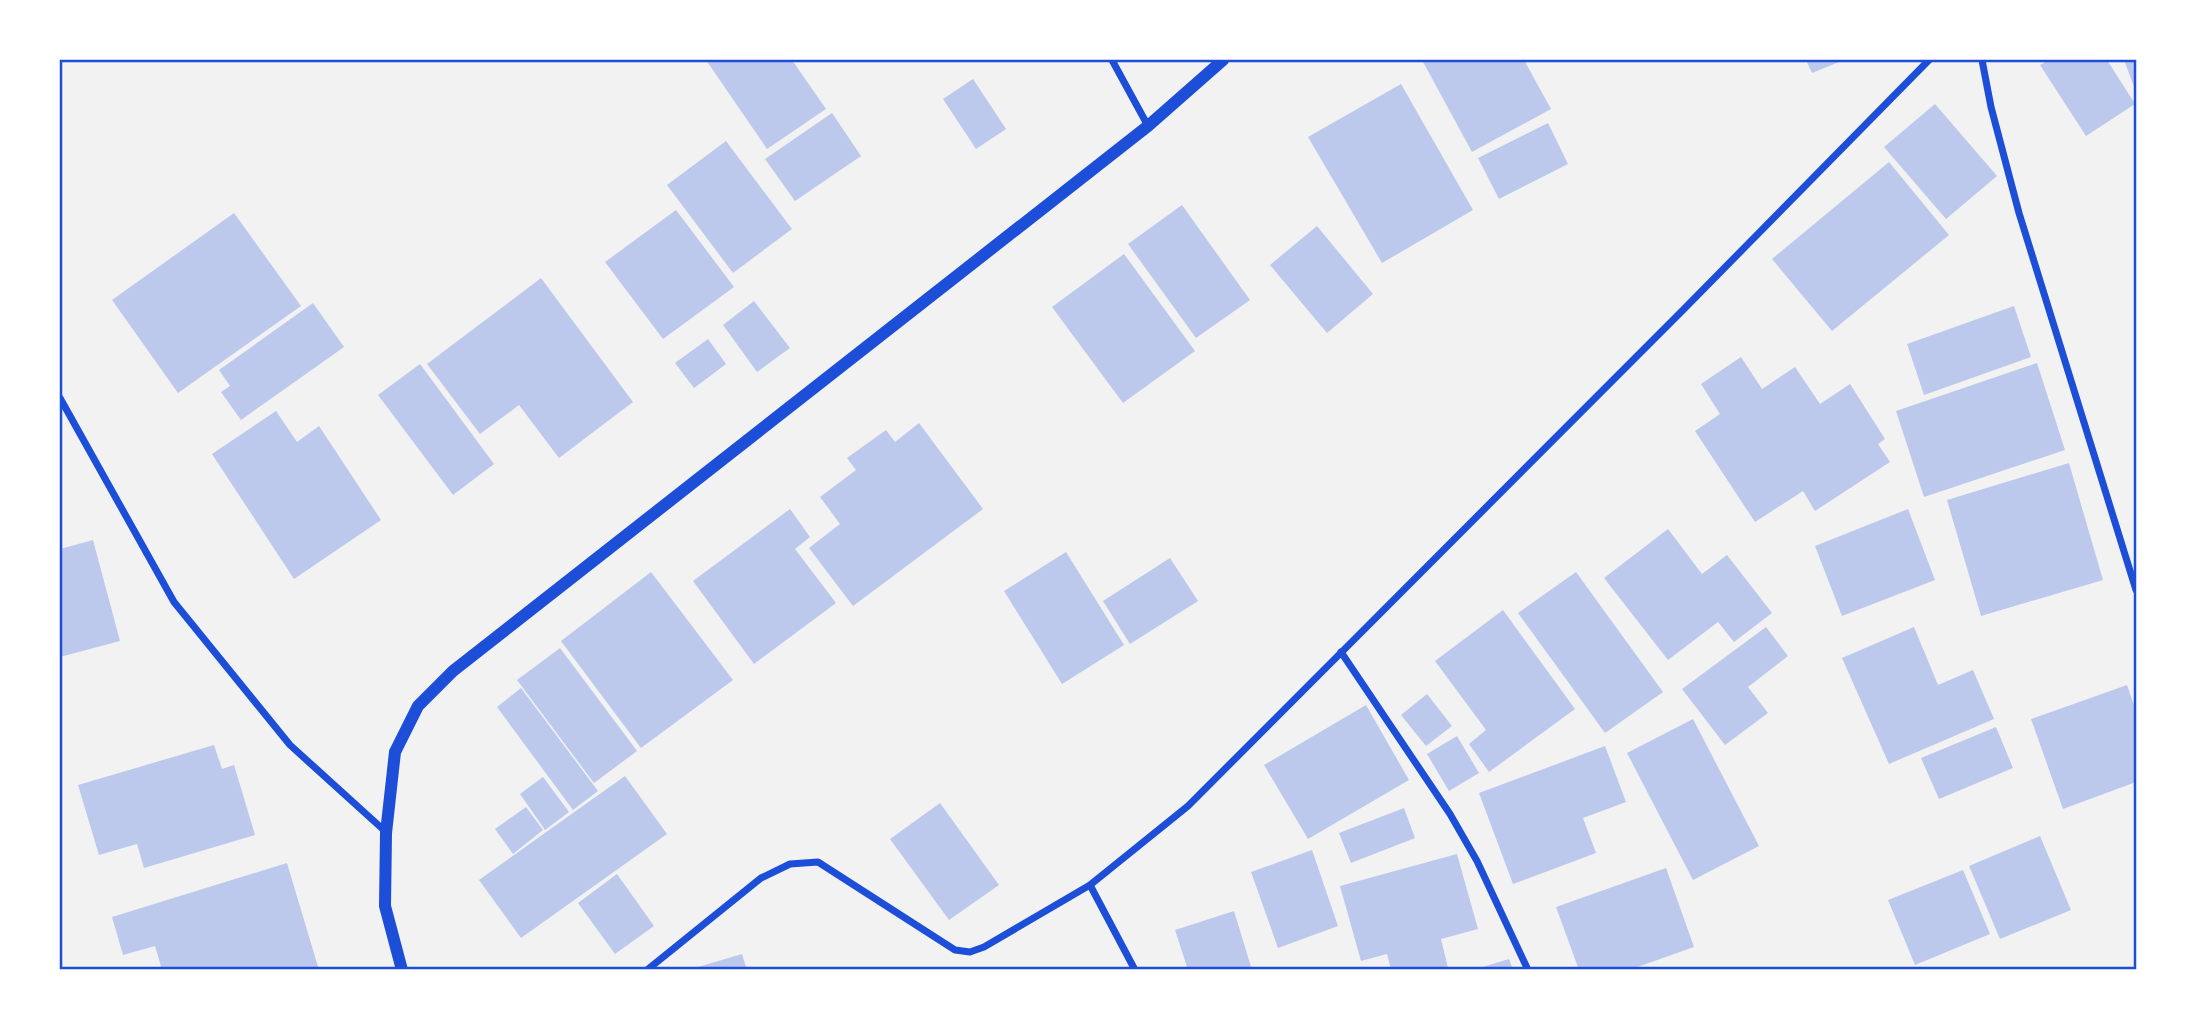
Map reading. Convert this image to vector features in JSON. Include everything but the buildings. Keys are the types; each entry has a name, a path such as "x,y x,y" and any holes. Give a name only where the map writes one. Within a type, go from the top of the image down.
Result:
{"street":[{"path":"1112,60 1148,126"},
{"path":"402,970 385,906 386,832 395,752 418,706 453,671 1148,126 1223,60"},
{"path":"647,970 761,878 790,864 818,862 956,950 970,952 984,947 1090,885 1188,806 1929,60"},
{"path":"1982,60 1991,107 2019,213 2137,590"},
{"path":"60,398 174,602 290,745 386,832"},
{"path":"1341,652 1450,814 1477,861 1528,970"},
{"path":"1090,885 1135,970"}]}
